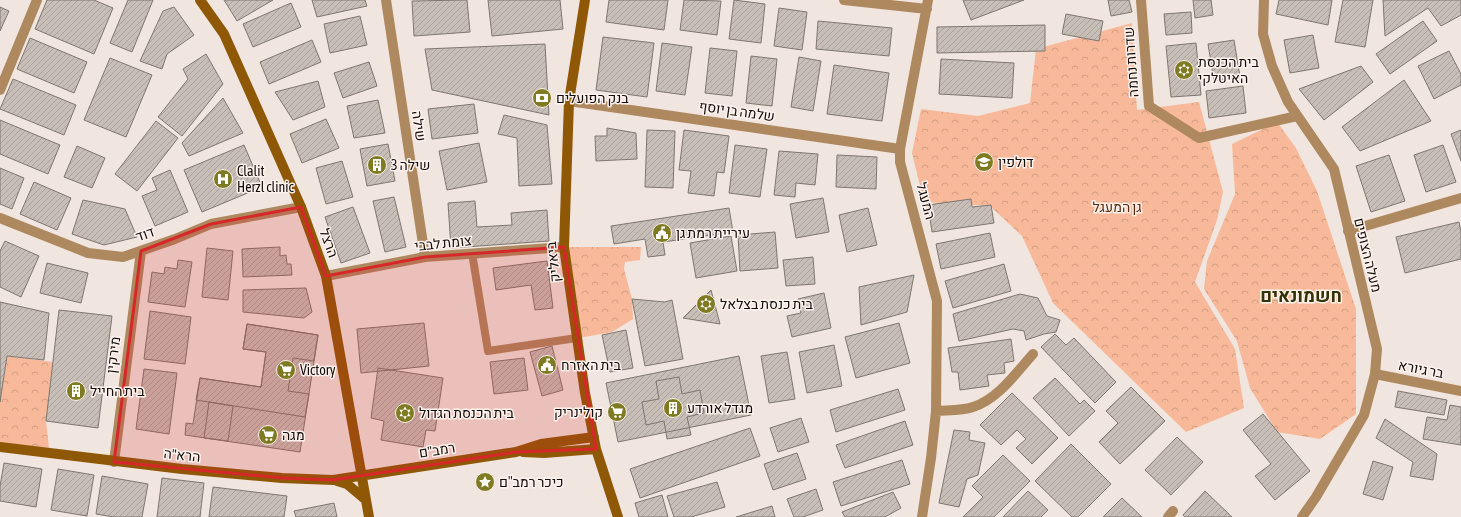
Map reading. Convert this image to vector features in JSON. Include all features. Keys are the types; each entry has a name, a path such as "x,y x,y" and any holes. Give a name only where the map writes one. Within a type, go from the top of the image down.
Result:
{"street":[{"path":"0,90 37,0"},
{"name":"הרצל","path":"200,0 224,34 301,207 326,276 369,517"},
{"name":"שילה","path":"386,0 425,257"},
{"name":"ביאליק","path":"585,0 569,101 564,247 577,338 596,449 618,517"},
{"path":"844,0 927,4"},
{"name":"שדרות נחמה","path":"1140,0 1149,106 1199,138 1297,116"},
{"name":"מעלה הצופים","path":"1264,0 1263,34 1268,53 1288,102 1334,169 1377,349 1375,374 1364,415 1316,497 1302,517"},
{"name":"המעגל","path":"923,517 936,411 937,301 900,162 900,149 927,4"},
{"name":"שלמה בן יוסף","path":"569,101 900,149"},
{"path":"1348,231 1461,198"},
{"name":"דוד","path":"0,218 88,253 123,256 175,239 211,224 301,207"},
{"name":"צומת לבבי","path":"326,276 425,257 564,247"},
{"name":"מירקין","path":"114,462 141,250"},
{"path":"936,411 972,407 987,401 998,392 1033,354"},
{"name":"בר גיורא","path":"1375,374 1461,391"},
{"name":"רמב\"ם","path":"362,476 516,452 541,444 594,438"},
{"name":"הרא\"ה","path":"0,447 114,462 282,478 333,480 362,476"},
{"name":"רמב\"ם","path":"516,452 544,453 596,449"},
{"path":"333,480 347,484 366,500"}],"lane":[{"path":"472,254 488,351 577,338"}],"highlighted area":[{"path":"301,207 326,276 425,257 564,247 596,449 516,452 333,480 282,478 114,462 141,251 211,224"}],"green space":[{"name":"גן המעגל","path":"1132,23 1137,110 1199,102 1223,192 1217,220 1195,282 1235,349 1244,408 1186,432 1053,303 1022,236 990,206 924,202 912,153 921,109 978,116 1030,103 1036,49"},
{"path":"1277,122 1296,148 1317,191 1356,309 1356,414 1320,439 1277,432 1250,388 1237,341 1204,289 1207,261 1235,194 1232,144"},
{"path":"566,247 641,247 640,260 625,262 624,269 632,299 633,319 612,332 579,338"},
{"path":"7,356 53,362 46,421 49,448 0,443 0,402"}],"building":[{"path":"47,0 94,0 113,8 94,54 35,29"},
{"path":"128,0 153,0 132,52 110,43"},
{"path":"224,0 273,0 237,21"},
{"path":"312,0 365,0 367,6 317,17"},
{"path":"467,0 470,32 414,36 412,1"},
{"path":"488,0 560,0 563,29 492,36"},
{"path":"609,0 668,0 664,30 606,22"},
{"path":"684,0 721,1 717,35 680,30"},
{"path":"734,0 765,4 761,43 729,39"},
{"path":"963,0 1024,0 971,20"},
{"path":"1108,0 1129,0 1132,12 1111,16"},
{"path":"1193,0 1211,0 1213,15 1195,18"},
{"path":"1279,0 1332,0 1328,25 1276,14"},
{"path":"1343,0 1373,0 1365,47 1335,42"},
{"path":"1383,0 1461,0 1461,15 1441,26 1428,8 1385,36"},
{"path":"291,3 301,27 253,47 243,24"},
{"path":"0,7 9,11 0,31"},
{"path":"174,7 194,35 167,54 162,69 140,61 163,11"},
{"path":"779,8 807,12 802,50 774,46"},
{"path":"1191,12 1192,33 1166,35 1164,14"},
{"path":"1066,14 1103,21 1099,41 1062,34"},
{"path":"360,16 367,45 330,53 324,24"},
{"path":"818,21 892,28 889,56 816,49"},
{"path":"1423,21 1437,41 1390,74 1376,54"},
{"path":"1045,25 1045,51 937,53 937,27"},
{"path":"1313,35 1319,68 1290,73 1284,40"},
{"path":"603,37 654,43 647,97 596,90"},
{"path":"30,38 87,62 74,93 17,69"},
{"path":"312,40 321,62 269,84 260,62"},
{"path":"1234,40 1240,77 1214,81 1208,44"},
{"path":"662,43 692,47 685,95 656,91"},
{"name":"בית הכנסת האיטלקי","path":"1196,43 1201,95 1171,97 1166,46"},
{"path":"545,44 549,115 432,90 425,49"},
{"path":"710,48 737,51 732,96 705,93"},
{"path":"1449,51 1461,74 1461,85 1434,99 1418,66"},
{"path":"206,54 223,84 182,136 158,117 188,79 183,69"},
{"path":"751,56 777,59 772,106 746,103"},
{"path":"799,57 821,61 813,111 791,107"},
{"path":"110,58 152,75 126,137 84,120"},
{"path":"941,59 1014,63 1012,98 939,94"},
{"path":"369,62 377,86 343,98 334,73"},
{"path":"834,65 889,73 882,121 827,114"},
{"path":"1361,66 1373,82 1324,120 1299,89"},
{"path":"13,79 76,105 64,135 0,109"},
{"path":"1404,80 1431,121 1360,151 1342,127"},
{"path":"318,81 325,107 293,120 275,92"},
{"path":"1243,86 1246,113 1209,118 1206,91"},
{"path":"223,98 243,133 189,156 182,143"},
{"path":"378,100 385,133 354,138 347,106"},
{"path":"474,104 478,133 432,139 428,109"},
{"path":"504,115 547,125 552,184 519,186 517,138 498,134"},
{"path":"326,119 339,148 302,163 290,134"},
{"path":"0,120 60,145 48,174 0,154"},
{"path":"156,121 178,138 137,191 115,174"},
{"path":"607,128 636,133 637,159 596,161 595,136 607,136"},
{"path":"647,130 675,131 673,188 645,187"},
{"path":"684,130 729,136 724,173 717,172 714,196 688,193 691,171 679,170"},
{"path":"1461,130 1461,161 1451,134"},
{"path":"479,143 487,182 447,190 439,151"},
{"name":"שילה 3","path":"388,144 395,181 367,186 360,149"},
{"name":"Clalit Herzl clinic","path":"244,145 262,187 202,212 184,170"},
{"path":"735,145 767,149 760,197 729,193"},
{"path":"1443,145 1456,182 1426,192 1414,155"},
{"path":"77,146 105,158 92,188 64,177"},
{"path":"779,151 818,154 815,185 796,183 795,197 774,195"},
{"path":"837,155 877,157 876,189 836,187"},
{"path":"1389,155 1405,201 1371,212 1356,166"},
{"path":"342,161 353,197 326,204 316,168"},
{"path":"0,168 24,178 12,209 0,204"},
{"path":"170,170 188,212 155,226 142,196 157,190 152,178"},
{"path":"34,182 71,198 57,230 20,214"},
{"path":"394,197 406,247 385,252 373,201"},
{"path":"823,198 829,232 796,238 790,204"},
{"path":"971,199 972,207 991,205 994,223 932,232 928,205"},
{"path":"83,200 125,209 137,237 104,245 72,234"},
{"path":"475,201 477,227 512,225 511,213 547,210 549,241 451,248 448,203"},
{"path":"353,207 370,253 341,263 325,217"},
{"path":"729,208 733,232 663,242 665,255 648,257 645,239 614,244 611,226"},
{"path":"868,208 877,245 847,252 839,215"},
{"path":"1459,222 1461,232 1461,259 1405,273 1396,237"},
{"path":"775,232 778,268 740,271 738,235"},
{"path":"990,233 995,257 941,269 936,244"},
{"path":"731,236 737,271 696,278 690,243"},
{"path":"5,241 39,256 21,297 0,287 0,251"},
{"path":"280,247 280,256 286,255 287,264 291,264 292,275 243,277 242,249"},
{"path":"207,248 233,251 228,300 202,297"},
{"path":"813,257 815,284 786,286 783,260"},
{"path":"178,260 192,262 185,307 148,302 152,272 164,274 165,267 177,269"},
{"path":"547,261 553,308 535,310 531,285 496,290 493,268"},
{"path":"47,263 88,273 81,303 40,293"},
{"path":"1004,264 1011,291 953,308 945,281"},
{"path":"914,275 907,312 861,325 859,287"},
{"path":"306,288 312,312 304,318 243,312 243,290"},
{"name":"בית כנסת בצלאל","path":"711,290 720,324 683,318"},
{"path":"824,293 831,328 792,337 787,316 801,313 798,299"},
{"path":"1020,294 1038,298 1047,316 1060,320 1056,332 1026,340 1024,331 1013,329 959,341 953,314"},
{"path":"632,299 665,302 672,300 683,359 645,366"},
{"path":"0,302 49,313 44,360 7,356 0,402"},
{"name":"בית החייל","path":"59,310 112,316 98,428 46,421"},
{"path":"150,311 191,317 185,364 144,359"},
{"path":"424,323 429,366 361,373 357,329"},
{"path":"899,323 910,363 856,378 845,337"},
{"path":"247,324 318,335 314,361 293,358 288,391 309,394 305,417 196,400 200,378 261,387 266,352 243,349"},
{"path":"247,324 318,335 300,452 185,435 186,423 193,424 200,378 261,387 266,352 243,349"},
{"path":"626,330 633,368 610,372 602,335"},
{"path":"1055,334 1066,345 1074,338 1116,382 1095,403 1041,347"},
{"path":"1011,339 1014,361 1004,363 1005,373 987,375 989,386 960,390 958,372 952,372 948,348"},
{"path":"834,345 842,386 807,393 799,352"},
{"path":"552,346 563,390 542,396 530,352"},
{"path":"787,352 795,399 769,403 761,356"},
{"path":"739,356 751,415 618,442 606,383"},
{"path":"524,358 528,390 494,394 490,362"},
{"path":"378,368 443,378 435,431 426,430 423,447 381,440 384,421 371,418"},
{"path":"144,369 177,373 169,434 136,429"},
{"name":"מגדל אורדע","path":"679,377 682,394 700,390 704,413 687,417 691,435 667,439 664,421 646,425 642,402 659,399 656,381"},
{"path":"1055,378 1080,404 1084,400 1095,411 1069,436 1033,398"},
{"path":"1131,387 1165,421 1120,464 1099,442 1118,423 1106,411"},
{"path":"898,389 905,410 836,432 830,410"},
{"path":"1398,391 1447,400 1444,415 1395,407"},
{"path":"1012,393 1058,438 1032,464 1016,448 1026,439 1017,430 1001,445 980,425"},
{"path":"209,402 233,406 228,441 204,438"},
{"path":"1450,405 1461,407 1461,445 1423,439 1427,417 1447,420"},
{"path":"1263,414 1310,471 1275,500 1255,476 1271,464 1243,430"},
{"path":"801,418 809,442 778,452 770,428"},
{"path":"1385,419 1437,454 1433,480 1410,476 1413,462 1376,438"},
{"path":"905,421 913,445 845,468 836,445"},
{"path":"750,428 760,456 640,498 630,469"},
{"path":"954,430 970,432 969,440 985,443 978,475 967,479 959,507 939,503"},
{"path":"1177,437 1203,462 1171,495 1145,470"},
{"path":"1071,444 1111,484 1078,517 1072,517 1035,481"},
{"path":"797,453 806,479 773,490 764,464"},
{"path":"1003,455 1030,481 994,517 963,517 983,497 972,486"},
{"path":"902,460 910,484 841,506 833,482"},
{"path":"1373,461 1393,467 1383,500 1363,494"},
{"path":"4,463 42,469 36,507 0,501 0,486"},
{"path":"58,469 94,475 87,516 51,510"},
{"path":"102,476 148,484 142,517 114,517 96,514"},
{"path":"162,478 204,483 200,517 157,517"},
{"path":"717,482 725,507 691,517 674,517 667,496"},
{"path":"213,487 287,496 284,517 209,517"},
{"path":"816,489 823,510 803,517 794,517 787,499"},
{"path":"1028,491 1048,510 1041,517 1003,517"},
{"path":"1205,491 1232,517 1185,517 1183,515"},
{"path":"893,492 901,508 885,517 845,517 842,512"},
{"path":"662,495 668,517 639,517 635,503"},
{"path":"1122,498 1142,517 1103,517"},
{"path":"334,503 337,517 296,517 294,511"},
{"path":"772,506 775,517 736,517"}],"place":[{"name":"בית הכנסת האיטלקי","path":"1184,70"},
{"name":"בנק הפועלים","path":"542,98"},
{"name":"דולפין","path":"984,162"},
{"name":"שילה 3","path":"377,165"},
{"name":"Clalit Herzl clinic","path":"223,179"},
{"name":"עיריית רמת גן","path":"662,233"},
{"name":"בית כנסת בצלאל","path":"706,304"},
{"name":"בית האזרח","path":"547,365"},
{"name":"Victory","path":"286,370"},
{"name":"בית החייל","path":"76,391"},
{"name":"מגדל אורדע","path":"673,408"},
{"name":"קולינריק","path":"617,412"},
{"name":"בית הכנסת הגדול","path":"405,413"},
{"name":"מגה","path":"268,435"},
{"name":"כיכר רמב\"ם","path":"485,482"}],"district":[{"name":"חשמונאים","path":"1301,295"}]}
